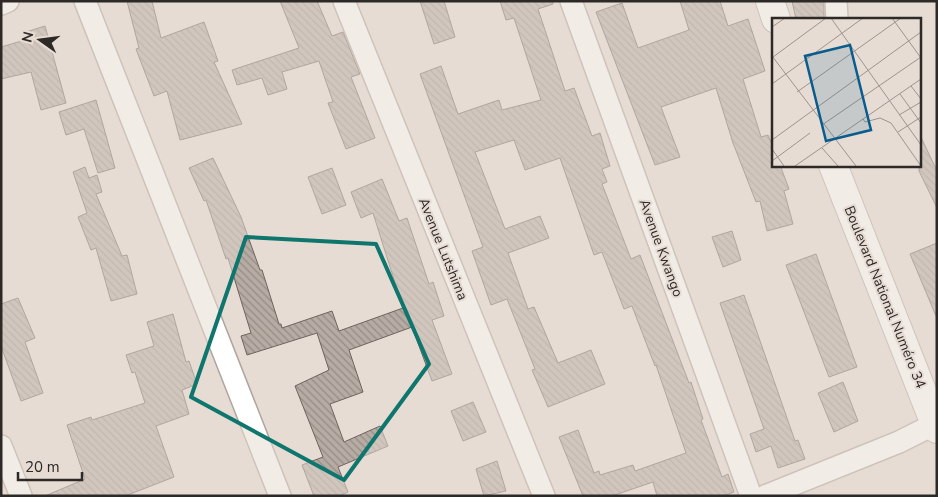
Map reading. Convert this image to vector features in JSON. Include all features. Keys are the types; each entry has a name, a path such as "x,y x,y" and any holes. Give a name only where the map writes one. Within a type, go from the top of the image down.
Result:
{"main road":[{"path":"770,1 776,18"},
{"name":"Boulevard National Numéro 34","path":"833,166 936,425"}],"street":[{"path":"1,4 8,1"},
{"path":"85,1 280,496"},
{"name":"Avenue Lutshima","path":"344,1 544,496"},
{"name":"Avenue Kwango","path":"571,1 751,496"},
{"path":"836,1 837,18"},
{"path":"765,496 899,442 936,425"},
{"path":"1,446 21,496"}],"highlighted area":[{"path":"246,237 376,244 429,364 344,480 191,397"}],"building":[{"path":"127,1 152,1 161,38 204,22 218,61 214,62 242,124 180,140 167,91 154,96 136,49 139,48"},
{"path":"280,1 317,1 332,36 343,32 360,74 351,77 375,138 346,149 328,103 333,102 319,61 282,72 287,89 268,95 262,78 237,85 232,70 299,48"},
{"path":"420,1 444,1 455,37 434,44"},
{"path":"500,1 553,1 553,4 538,9 565,91 574,88 592,136 600,133 610,166 602,169 607,182 602,184 631,259 640,255 689,383 691,382 703,419 701,420 722,477 728,474 734,492 723,496 657,496 653,482 612,496 583,496 559,437 578,430 594,473 599,471 600,475 633,465 635,471 686,453 656,365 632,306 624,309 602,252 594,255 560,158 525,170 514,140 475,152 505,229 540,216 549,238 508,253 528,309 534,307 558,363 591,350 605,384 548,407 532,370 535,369 507,299 491,305 472,251 483,247 420,74 441,66 458,114 499,100 502,110 541,100 514,18 506,20"},
{"path":"680,1 720,1 728,26 748,19 765,71 743,79 761,137 768,135 772,145 772,166 780,166 789,189 784,191 793,224 767,231 760,201 756,202 733,143 716,88 661,107 680,157 655,165 596,12 622,3 638,48 689,30"},
{"path":"792,1 824,1 824,18 796,18"},
{"path":"45,26 66,103 41,110 31,72 1,79 1,47 25,40 23,33"},
{"path":"96,100 115,168 98,173 84,129 66,135 59,112"},
{"path":"920,135 937,171 937,208 919,171"},
{"path":"213,158 241,217 282,328 332,311 339,331 403,308 373,213 361,218 351,192 382,179 399,221 407,218 429,284 433,282 444,316 432,320 452,374 432,381 412,327 349,350 363,392 330,404 344,442 380,426 388,446 338,467 348,492 339,496 314,496 302,465 323,457 295,386 329,370 317,333 247,355 241,336 251,333 228,258 226,259 206,200 204,201 189,168"},
{"path":"85,167 89,178 97,175 102,192 96,194 122,256 127,255 137,294 111,301 96,248 91,250 78,217 87,213 73,172"},
{"path":"332,168 346,205 322,214 308,177"},
{"path":"732,231 741,260 723,267 712,237"},
{"path":"937,243 937,316 936,316 910,254"},
{"path":"816,254 857,367 829,377 786,265"},
{"path":"744,295 795,441 798,440 805,459 778,468 771,446 756,452 750,434 764,429 720,303"},
{"path":"18,298 35,338 25,342 43,393 21,401 1,346 1,304"},
{"path":"173,314 186,362 189,361 197,384 182,390 189,414 156,426 174,477 125,496 45,496 85,479 67,425 91,417 92,420 145,403 135,372 132,373 126,355 154,346 147,322"},
{"path":"843,382 858,421 834,432 818,393"},
{"path":"473,402 486,432 463,441 451,411"},
{"path":"497,461 506,491 484,496 476,469"}]}
